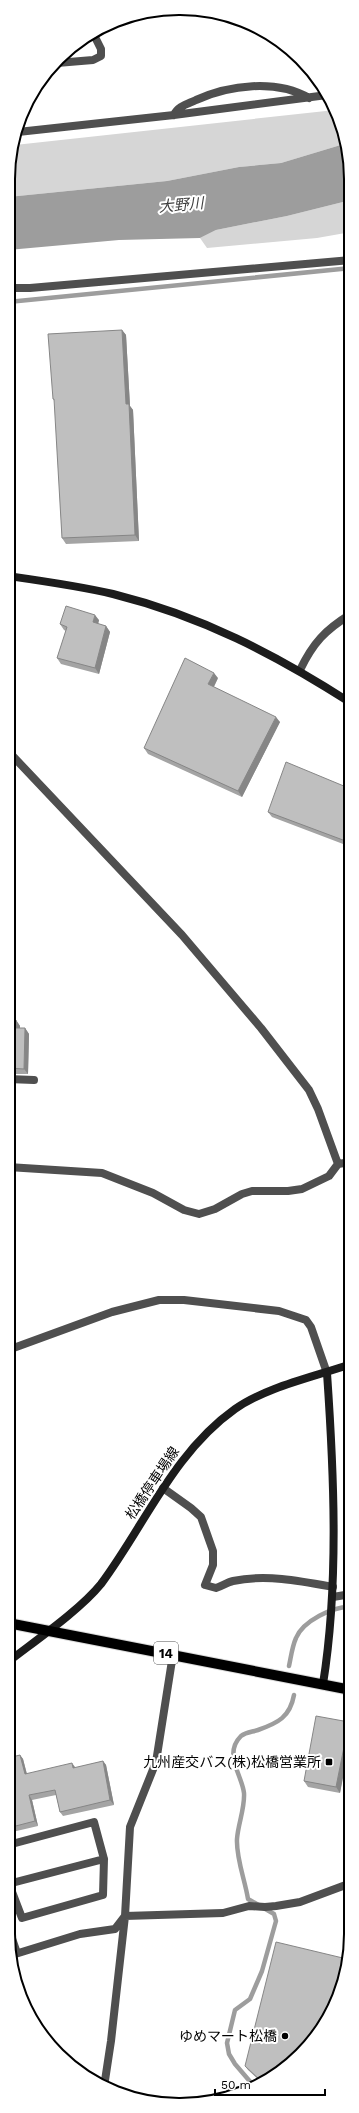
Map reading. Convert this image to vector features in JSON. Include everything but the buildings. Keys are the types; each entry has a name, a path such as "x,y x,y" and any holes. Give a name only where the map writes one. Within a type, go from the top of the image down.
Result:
{"main road":[{"name":"14","path":"15,1625 47,1632 173,1654 344,1688"}],"street":[{"path":"64,62 93,60 101,56 101,49 96,38"},
{"path":"174,115 183,106 200,98 215,92 238,87 293,91 309,98"},
{"path":"23,131 174,115 321,96"},
{"path":"15,288 52,286 344,261"},
{"path":"15,577 114,594 172,612 226,633 300,670 344,698"},
{"path":"300,670 310,650 319,638 333,625 344,618"},
{"path":"15,758 182,935 261,1028 309,1090 318,1109 338,1164"},
{"path":"15,1079 34,1080"},
{"path":"15,1167 102,1173 153,1193 184,1210 199,1214 215,1209 242,1194 252,1191 288,1191 302,1189 329,1176 338,1164 344,1163"},
{"path":"15,1347 112,1312 159,1300 184,1300 279,1311 306,1320 311,1327 327,1372 331,1429 333,1600 324,1684"},
{"name":"松橋停車場線","path":"15,1657 47,1632 100,1585 187,1453 212,1427 236,1408 265,1394 344,1366"},
{"path":"163,1488 201,1517 214,1550 213,1564 205,1584 209,1587 216,1588 232,1581 253,1578 289,1580 333,1587"},
{"path":"333,1600 344,1596"},
{"path":"105,2080 111,2041 124,1916 130,1827 156,1762 173,1654"},
{"path":"15,1842 94,1822 104,1859 103,1895 22,1918 15,1901"},
{"path":"15,1882 104,1859"},
{"path":"124,1916 223,1913 249,1906 265,1907 300,1902 344,1886"},
{"path":"16,1954 80,1934 115,1929 124,1916"}],"shaded area":[{"path":"328,111 340,145 281,163 239,167 167,181 15,196 15,169 19,145"},
{"path":"344,202 344,233 317,238 207,248 200,238 216,230 287,216"}],"water":[{"name":"大野川","path":"340,145 344,169 344,202 287,216 216,230 200,238 119,240 15,249 15,196 167,181 239,167 281,163"}],"waterway":[{"path":"15,301 344,269"},
{"path":"289,1666 296,1638 305,1626 319,1616 344,1607"},
{"path":"250,2082 235,2064 229,2054 227,2043 235,2010 250,1999 262,1971 276,1921 274,1914 248,1899 237,1846 244,1793 235,1764 234,1750 236,1743 241,1736 277,1722 282,1718 290,1709 294,1695"}],"place":[{"name":"九州産交バス(株)松橋営業所","path":"329,1762"},
{"name":"ゆめマート松橋","path":"285,2036"}]}
